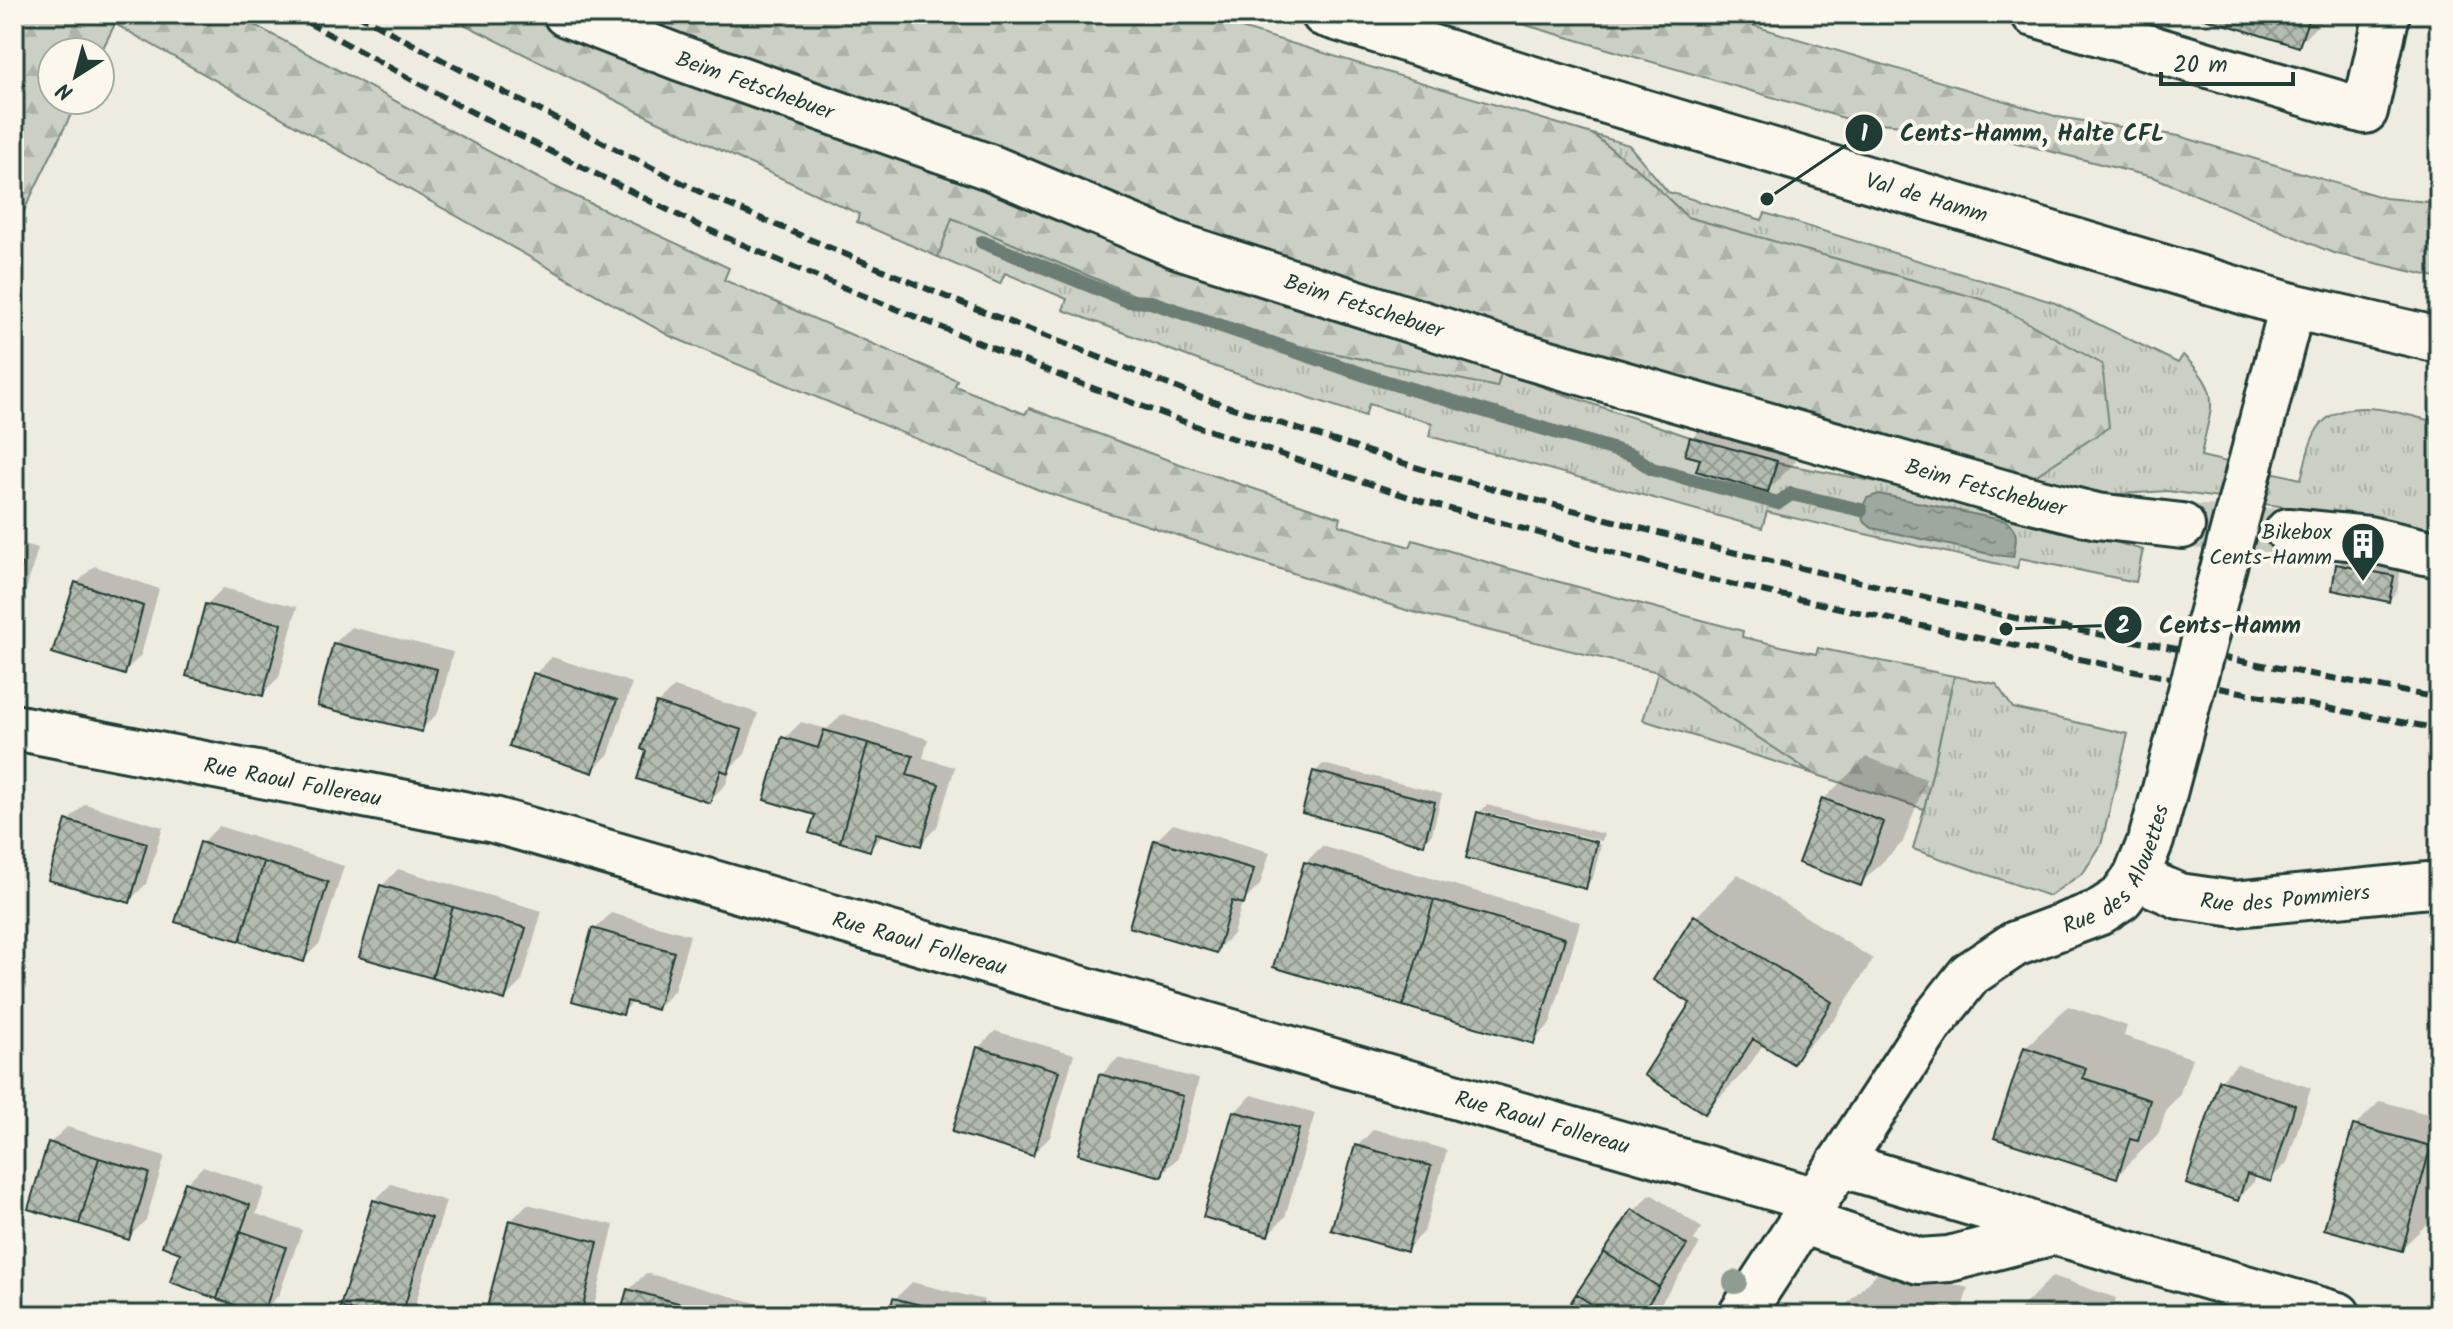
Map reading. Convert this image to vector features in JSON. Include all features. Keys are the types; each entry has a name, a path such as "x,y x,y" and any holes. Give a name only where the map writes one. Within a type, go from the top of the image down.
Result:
{"street":[{"name":"Beim Fetschebuer","path":"566,14 680,58 992,168 1176,245 1507,351 2008,494 2097,516 2182,526"},
{"name":"Val de Hamm","path":"1324,14 2292,306 2439,340"},
{"path":"2034,14 2365,111 2387,14"},
{"name":"Rue des Alouettes","path":"1741,1315 1932,1022 1970,974 2015,944 2098,913 2121,898 2136,877 2163,797 2292,306"},
{"path":"2288,531 2368,539 2439,555"},
{"name":"Rue Raoul Follereau","path":"14,727 494,820 1809,1211 1919,1261 1949,1259 2054,1232"},
{"name":"Rue des Pommiers","path":"2136,877 2179,896 2235,904 2439,884"},
{"path":"1839,1164 1985,1207 2054,1232 2338,1315"}],"green space":[{"path":"14,14 234,14 551,185 729,268 724,280 957,380 955,386 1025,414 1029,408 1171,461 1341,518 1339,525 1410,547 1413,540 1743,631 1742,637 1816,654 1818,648 1954,676 1924,809 1814,774 1658,672 1409,611 1039,490 670,336 115,24 109,36 36,36 36,116 70,116 14,231"},
{"path":"444,14 519,14 673,72 566,14 1195,14 1592,134 1641,172 1687,217 1991,302 2102,364 2109,427 2008,494 1507,352 1497,387 1251,336 1151,302 952,218 938,257 857,222 859,214 653,119"},
{"path":"1488,14 1715,14 2058,117 2179,136 2385,198 2439,203 2439,278 2333,253 2156,178 1966,130 1854,121"},
{"path":"1592,134 1629,145 1668,192 1762,220 1765,213 2055,303 2178,363 2183,355 2205,381 2210,392 2210,413 2201,456 2301,479 2315,433 2324,421 2336,413 2350,409 2380,409 2439,423 2439,537 2294,508 2167,491 2008,494 1991,302 1687,217 1641,172"},
{"path":"952,218 1151,302 1251,336 1497,386 1501,373 1690,437 1685,455 1700,459 1696,471 1768,492 1777,463 1956,497 2143,550 2136,582 2020,558 2017,568 1767,512 1762,528 1429,436 1432,423 1369,404 1365,416 1216,367 1063,310 1067,299 1005,273 1000,284 938,257"},
{"path":"1658,672 1814,774 1643,720"},
{"path":"1954,676 1996,684 2013,708 2128,734 2101,845 2083,873 2049,896 1913,849"}],"water":[{"path":"1879,494 2006,521 2015,533 2013,557 1872,528 1863,521 1861,510 1867,498"}],"building":[{"path":"2191,14 2310,14 2299,47"},
{"path":"1690,437 1777,461 1768,492 1696,471 1700,459 1685,455"},
{"path":"14,562 22,564 14,594"},
{"name":"Bikebox Cents-Hamm","path":"2336,564 2394,576 2389,602 2332,590"},
{"path":"75,582 143,606 125,675 52,653"},
{"path":"205,604 282,624 263,696 186,676"},
{"path":"333,643 437,669 422,732 317,706"},
{"path":"533,673 617,700 593,773 509,746"},
{"path":"656,703 742,730 728,773 721,770 710,803 637,779 646,751 641,749"},
{"path":"824,730 868,743 840,842 809,833 815,815 764,800 782,737 818,748"},
{"path":"868,743 913,756 907,775 939,784 921,846 876,833 870,851 840,842"},
{"path":"1313,771 1435,802 1424,845 1302,813"},
{"path":"1822,798 1884,822 1861,886 1798,863"},
{"path":"1477,812 1597,842 1586,889 1466,858"},
{"path":"66,820 147,843 130,903 48,880"},
{"path":"1154,840 1254,869 1244,904 1232,901 1217,953 1129,927"},
{"path":"200,842 264,862 240,941 175,922"},
{"path":"264,862 328,882 304,962 240,941"},
{"path":"1304,862 1434,900 1403,1006 1273,967"},
{"path":"380,885 453,907 432,978 359,957"},
{"path":"1434,900 1565,938 1534,1044 1403,1006"},
{"path":"453,907 526,928 505,1000 432,978"},
{"path":"1694,915 1832,1002 1793,1064 1753,1039 1705,1114 1644,1075 1690,1003 1653,980"},
{"path":"592,928 674,952 657,1010 627,1001 623,1015 572,1001"},
{"path":"977,1047 1059,1071 1033,1156 952,1132"},
{"path":"2024,1047 2086,1068 2083,1078 2150,1100 2138,1141 2130,1139 2117,1178 1994,1138"},
{"path":"1099,1074 1183,1096 1162,1177 1078,1154"},
{"path":"2219,1080 2295,1105 2271,1182 2247,1174 2238,1201 2186,1184"},
{"path":"1233,1111 1299,1129 1268,1236 1203,1217"},
{"path":"2353,1125 2431,1146 2402,1251 2324,1229"},
{"path":"48,1142 99,1158 79,1224 28,1209"},
{"path":"1355,1145 1431,1166 1407,1252 1331,1230"},
{"path":"99,1158 149,1173 129,1240 79,1224"},
{"path":"185,1182 250,1205 217,1299 170,1282 180,1253 162,1246"},
{"path":"373,1200 431,1218 402,1315 366,1315 340,1307"},
{"path":"1632,1209 1687,1245 1659,1287 1604,1252"},
{"path":"509,1220 598,1242 581,1315 485,1315"},
{"path":"240,1231 286,1247 263,1315 217,1299"},
{"path":"1604,1252 1659,1287 1641,1315 1608,1315 1576,1294"},
{"path":"627,1289 682,1304 679,1315 620,1315"},
{"path":"1576,1294 1608,1315 1563,1315"},
{"path":"893,1298 960,1315 889,1315"},
{"path":"682,1304 723,1315 679,1315"},
{"path":"1841,1307 1871,1315 1839,1315"}],"waterway":[{"path":"982,242 1128,301 1151,302 1374,378 1632,455 1652,469 1778,503 1791,494 1861,510"}],"tunnel":[{"path":"2182,526 2288,531"}],"railway":[{"path":"292,14 458,105 698,225 803,271 1071,380 1193,425 1421,501 1708,579 2203,685 2439,729"},
{"path":"357,14 710,197 949,298 1202,398 1431,472 1715,548 2028,621 2439,698"}],"place":[{"name":"Cents-Hamm, Halte CFL","path":"1767,199"},
{"name":"Bikebox Cents-Hamm","path":"2363,583"},
{"name":"Cents-Hamm","path":"2006,629"}]}
